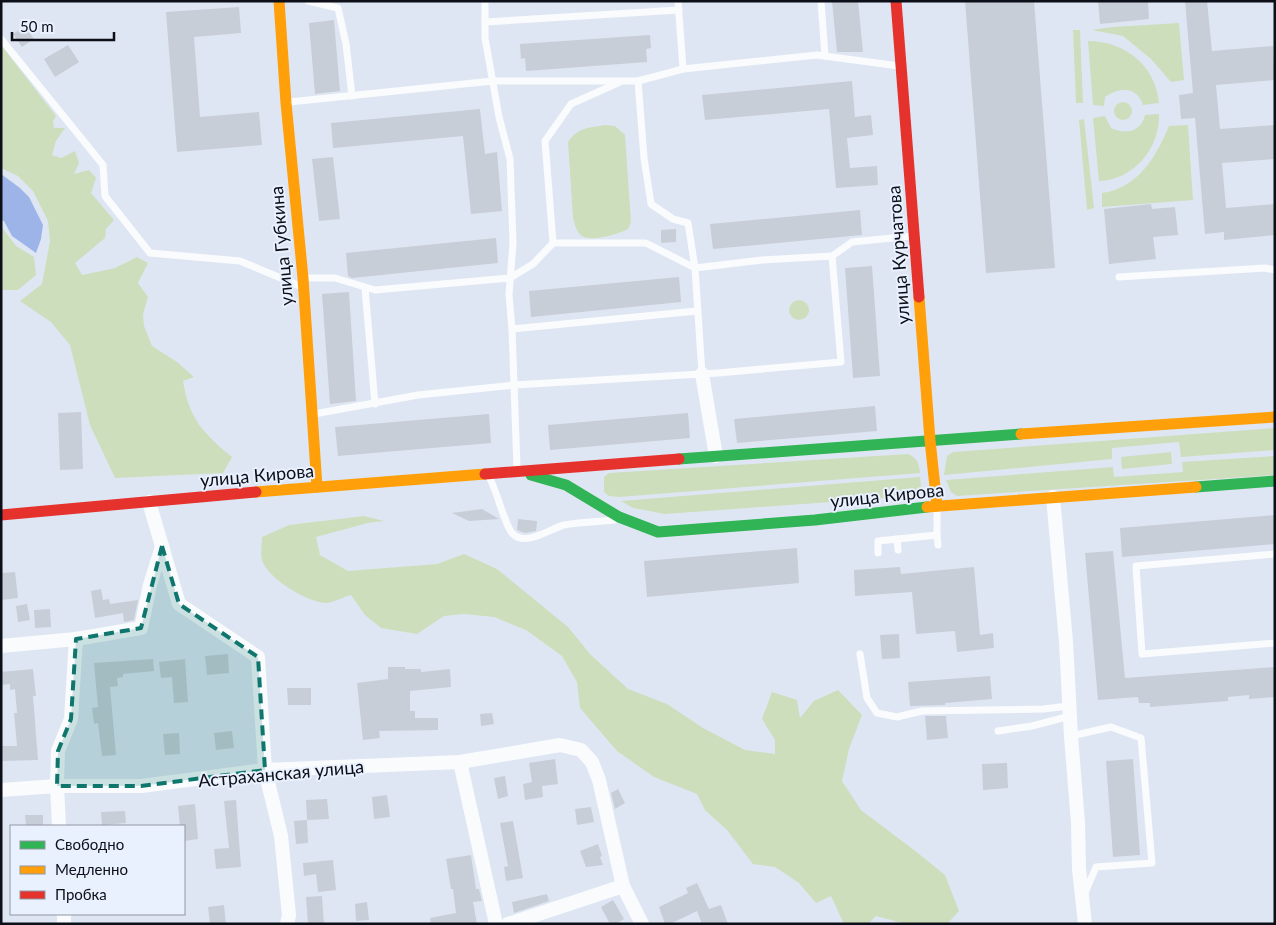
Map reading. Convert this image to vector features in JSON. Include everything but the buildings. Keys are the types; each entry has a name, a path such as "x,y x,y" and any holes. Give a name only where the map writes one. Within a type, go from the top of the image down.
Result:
{"main road":[{"name":"улица Курчатова","path":"896,1 930,440 937,506"},
{"name":"улица Губкина","path":"279,2 286,103 303,282 317,487"},
{"name":"улица Кирова","path":"1,515 517,471 930,440 1275,418"},
{"name":"улица Кирова","path":"517,471 566,485 625,519 658,532 815,520 937,506 1275,481"}],"street":[{"path":"702,374 716,456"},
{"path":"1053,497 1066,642 1069,711 1085,924"},
{"path":"149,502 179,604 258,657 265,770 280,836 289,915 288,924"},
{"path":"1,646 76,639 141,628 150,585 162,546"},
{"path":"59,825 58,751 71,720 76,639"},
{"name":"Астраханская улица","path":"1,790 57,786 140,786 265,770 460,762 560,745 581,750 592,762 599,780 623,886"},
{"path":"460,762 496,924"},
{"path":"508,924 623,886 642,924"}],"lane":[{"path":"279,2 289,1"},
{"path":"308,1 338,8 346,44 352,96"},
{"path":"485,1 485,38 499,117 510,159 513,242 509,295 517,471"},
{"path":"678,1 683,69"},
{"path":"820,1 825,56"},
{"path":"485,22 679,10"},
{"path":"1,38 103,165 105,196 150,253 240,261 303,282 335,278 375,290 510,278 533,264 554,243 646,242 695,268 762,260 832,256 852,242 914,236"},
{"path":"286,103 493,81 622,80 638,82 683,69 817,55 901,66"},
{"path":"554,243 545,141 571,104 622,80"},
{"path":"638,82 650,204 673,219 688,224 695,268 702,374"},
{"path":"311,415 418,395 514,385 702,374 841,362 832,256"},
{"path":"1119,277 1265,268 1275,270"},
{"path":"366,288 375,404"},
{"path":"512,329 697,311"},
{"path":"488,474 507,524 513,534 517,536 538,536 565,525 625,519"},
{"path":"937,506 938,545"},
{"path":"878,553 878,541 937,535"},
{"path":"916,537 917,547"},
{"path":"897,539 898,550"},
{"path":"1275,554 1136,566 1142,654 1275,643"},
{"path":"860,654 867,698 877,714 896,717 922,711 1043,709 1069,711"},
{"path":"998,731 1032,726 1069,711"},
{"path":"1071,736 1110,727 1141,738 1152,863 1096,867 1082,900"}],"highlighted area":[{"path":"162,546 179,604 258,657 265,770 141,786 57,786 58,751 71,719 76,639 141,628"}],"green space":[{"path":"1179,23 1184,80 1171,82 1151,59 1123,36 1092,30 1112,27"},
{"path":"1073,30 1080,30 1083,103 1076,103"},
{"path":"1088,41 1114,45 1136,58 1152,78 1157,90 1159,103 1143,105 1132,91 1122,90 1105,97 1104,106 1093,105"},
{"path":"1,45 56,116 53,121 54,128 65,128 56,141 52,155 61,158 75,151 79,163 74,174 89,170 96,178 91,193 114,220 106,229 105,238 75,263 82,275 115,268 137,257 148,263 138,283 148,297 143,314 144,326 152,346 177,362 194,377 183,381 189,406 199,425 213,441 232,457 223,473 115,478 90,425 70,345 51,322 20,301 42,284 50,241 48,221 33,191 18,176 1,168"},
{"path":"1123,102 1129,105 1132,111 1129,117 1123,120 1117,117 1114,111 1117,105"},
{"path":"1159,114 1155,139 1150,150 1142,160 1123,175 1099,181 1093,118 1105,116 1111,128 1127,131 1140,125 1145,115"},
{"path":"1084,119 1094,208 1087,210 1079,120"},
{"path":"605,125 615,126 625,135 631,222 628,229 618,233 599,238 586,238 578,232 573,218 568,142 580,131"},
{"path":"1188,125 1193,200 1102,207 1102,193 1115,190 1136,178 1152,160 1169,126"},
{"path":"1,226 16,246 34,257 36,275 18,290 1,290"},
{"path":"799,300 806,303 809,310 806,317 799,320 792,317 789,310 792,303"},
{"path":"1275,428 1275,450 1181,457 1179,442 1112,448 1112,459 944,475 947,456 953,452"},
{"path":"1171,452 1172,464 1122,469 1121,457"},
{"path":"908,454 917,461 920,473 619,497 609,496 604,492 604,477 609,473"},
{"path":"1275,456 1275,475 957,496 951,492 946,480 1113,467 1114,477 1183,472 1182,462"},
{"path":"920,477 920,490 914,496 665,514 633,508 621,501"},
{"path":"364,516 384,521 368,523 316,537 320,555 348,571 437,564 464,554 497,569 568,627 590,654 628,689 667,704 703,728 745,750 775,754 775,740 762,719 772,692 797,700 800,718 814,701 838,690 862,715 849,749 842,781 861,810 945,875 959,911 947,924 906,924 876,916 868,924 844,924 831,896 816,903 799,883 775,867 753,864 727,830 705,810 697,794 654,777 617,751 580,708 577,682 562,656 526,630 494,617 464,614 444,616 417,634 381,628 365,615 351,595 331,602 317,602 289,588 265,567 261,552 262,537 289,525"}],"water":[{"path":"1,174 29,197 43,225 36,253 12,236 4,221 1,220"}],"traffic: fast":[{"path":"679,459 1021,434"},
{"path":"531,475 566,485 619,517 658,532 815,520 927,507"},
{"path":"1196,487 1275,481"}],"traffic: slow":[{"path":"279,1 286,103 303,278 317,487"},
{"path":"919,297 937,506"},
{"path":"1021,434 1275,417"},
{"path":"256,492 485,474"},
{"path":"927,507 1196,487"}],"traffic: jam":[{"path":"896,1 919,297"},
{"path":"485,474 679,459"},
{"path":"1,515 256,492"}]}
